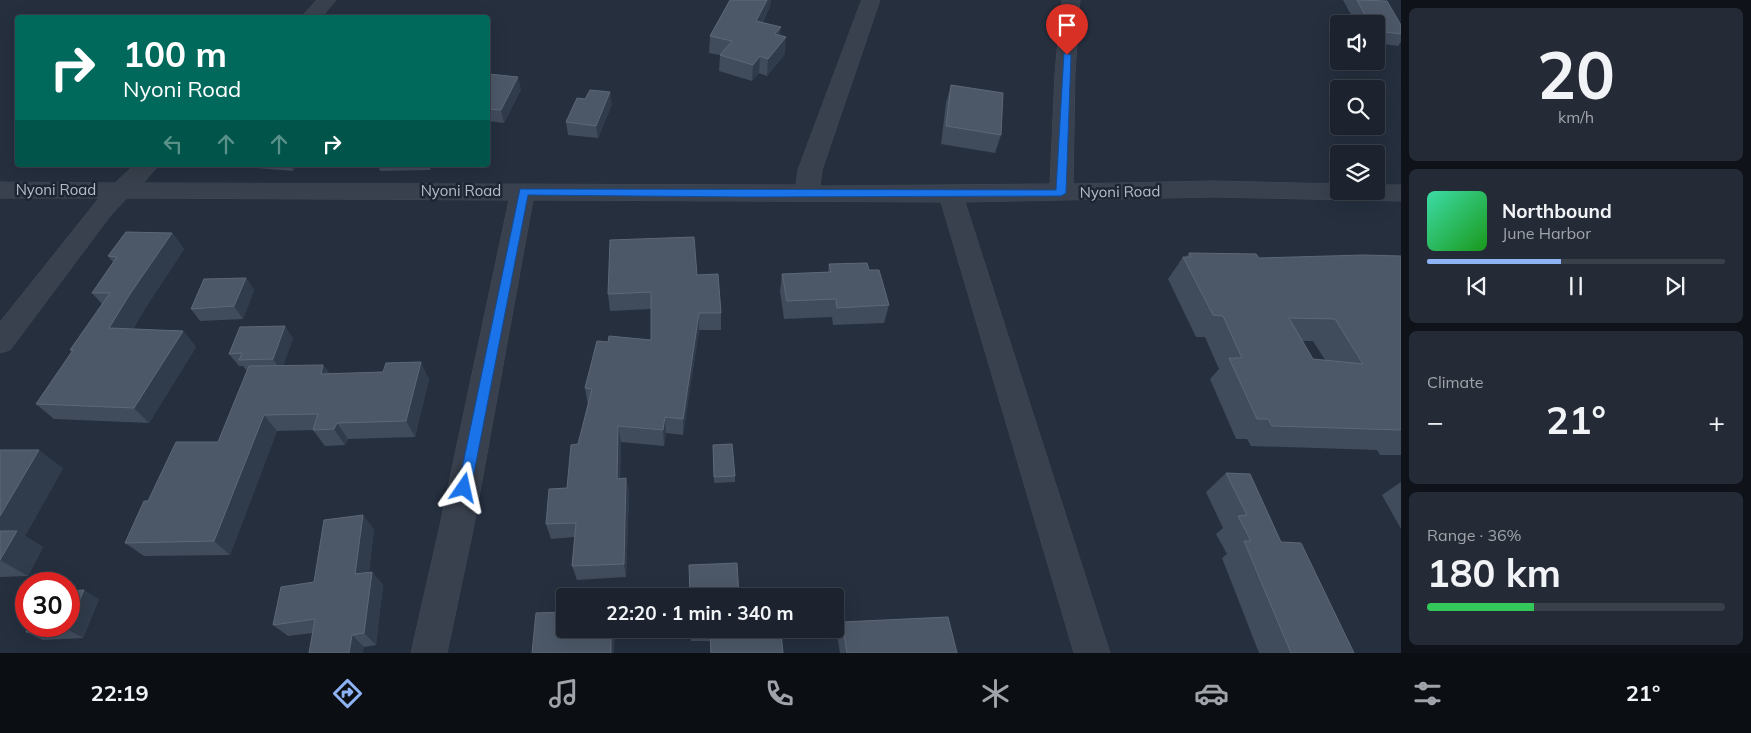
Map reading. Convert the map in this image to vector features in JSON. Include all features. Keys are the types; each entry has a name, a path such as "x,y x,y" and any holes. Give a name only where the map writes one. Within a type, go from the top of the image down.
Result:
{"street":[{"path":"313,15 328,0"},
{"path":"807,194 810,170 871,0"},
{"path":"1061,193 1065,73 1071,0"},
{"path":"0,342 102,209 146,167"},
{"name":"Nyoni Road","path":"0,190 951,194 1214,189 1401,193"},
{"path":"429,653 457,526 523,192"},
{"path":"951,194 1092,653"}],"building":[{"path":"730,0 767,0 756,21 781,27 775,34 786,37 768,59 760,56 753,65 720,55 732,41 710,36"},
{"path":"1357,0 1387,1 1401,25 1401,34 1385,32 1385,15 1365,15"},
{"path":"490,74 518,77 501,110 490,109"},
{"path":"951,85 1003,93 1001,135 946,126"},
{"path":"590,90 610,92 596,126 566,122 577,98 585,99"},
{"path":"126,232 172,233 109,328 183,331 134,408 36,404 73,350 70,350 110,293 92,293 117,257 108,256"},
{"path":"694,237 697,275 718,274 721,313 699,313 683,419 665,417 663,430 618,426 617,479 626,478 624,564 572,566 576,523 546,524 549,489 567,488 571,445 578,444 592,389 585,388 597,341 608,342 609,336 651,340 651,292 608,294 610,240"},
{"path":"1189,253 1256,254 1259,258 1363,255 1401,256 1401,430 1272,426 1268,419 1257,419 1229,358 1242,358 1223,316 1213,315 1183,257 1191,257","holes":["1289,318 1335,319 1363,364 1313,359"]},
{"path":"867,263 869,270 879,270 889,305 837,308 836,299 787,301 782,274 831,272 829,264"},
{"path":"246,278 234,306 191,309 204,279"},
{"path":"285,326 273,359 239,360 242,353 229,354 240,327"},
{"path":"421,362 406,421 337,423 334,429 313,430 318,414 264,415 214,541 125,543 144,501 148,501 176,442 218,442 249,366 323,365 321,374 383,372 386,363"},
{"path":"732,444 735,476 714,477 713,445"},
{"path":"0,450 39,450 0,516"},
{"path":"1226,473 1250,474 1281,542 1301,543 1354,653 1291,653 1244,541 1251,541 1238,516 1247,515"},
{"path":"363,515 355,574 372,572 364,633 352,635 349,653 309,653 315,619 273,625 281,587 314,582 324,520"},
{"path":"0,531 17,531 0,560"},
{"path":"737,563 739,588 690,588 689,565"},
{"path":"80,590 84,590 80,599"},
{"path":"556,612 556,638 611,638 611,653 532,653 536,613"},
{"path":"948,617 957,653 847,653 844,622"},
{"path":"710,638 782,638 783,653 711,653"}],"route":[{"path":"464,488 523,192 745,194 1061,193 1067,55"}]}
